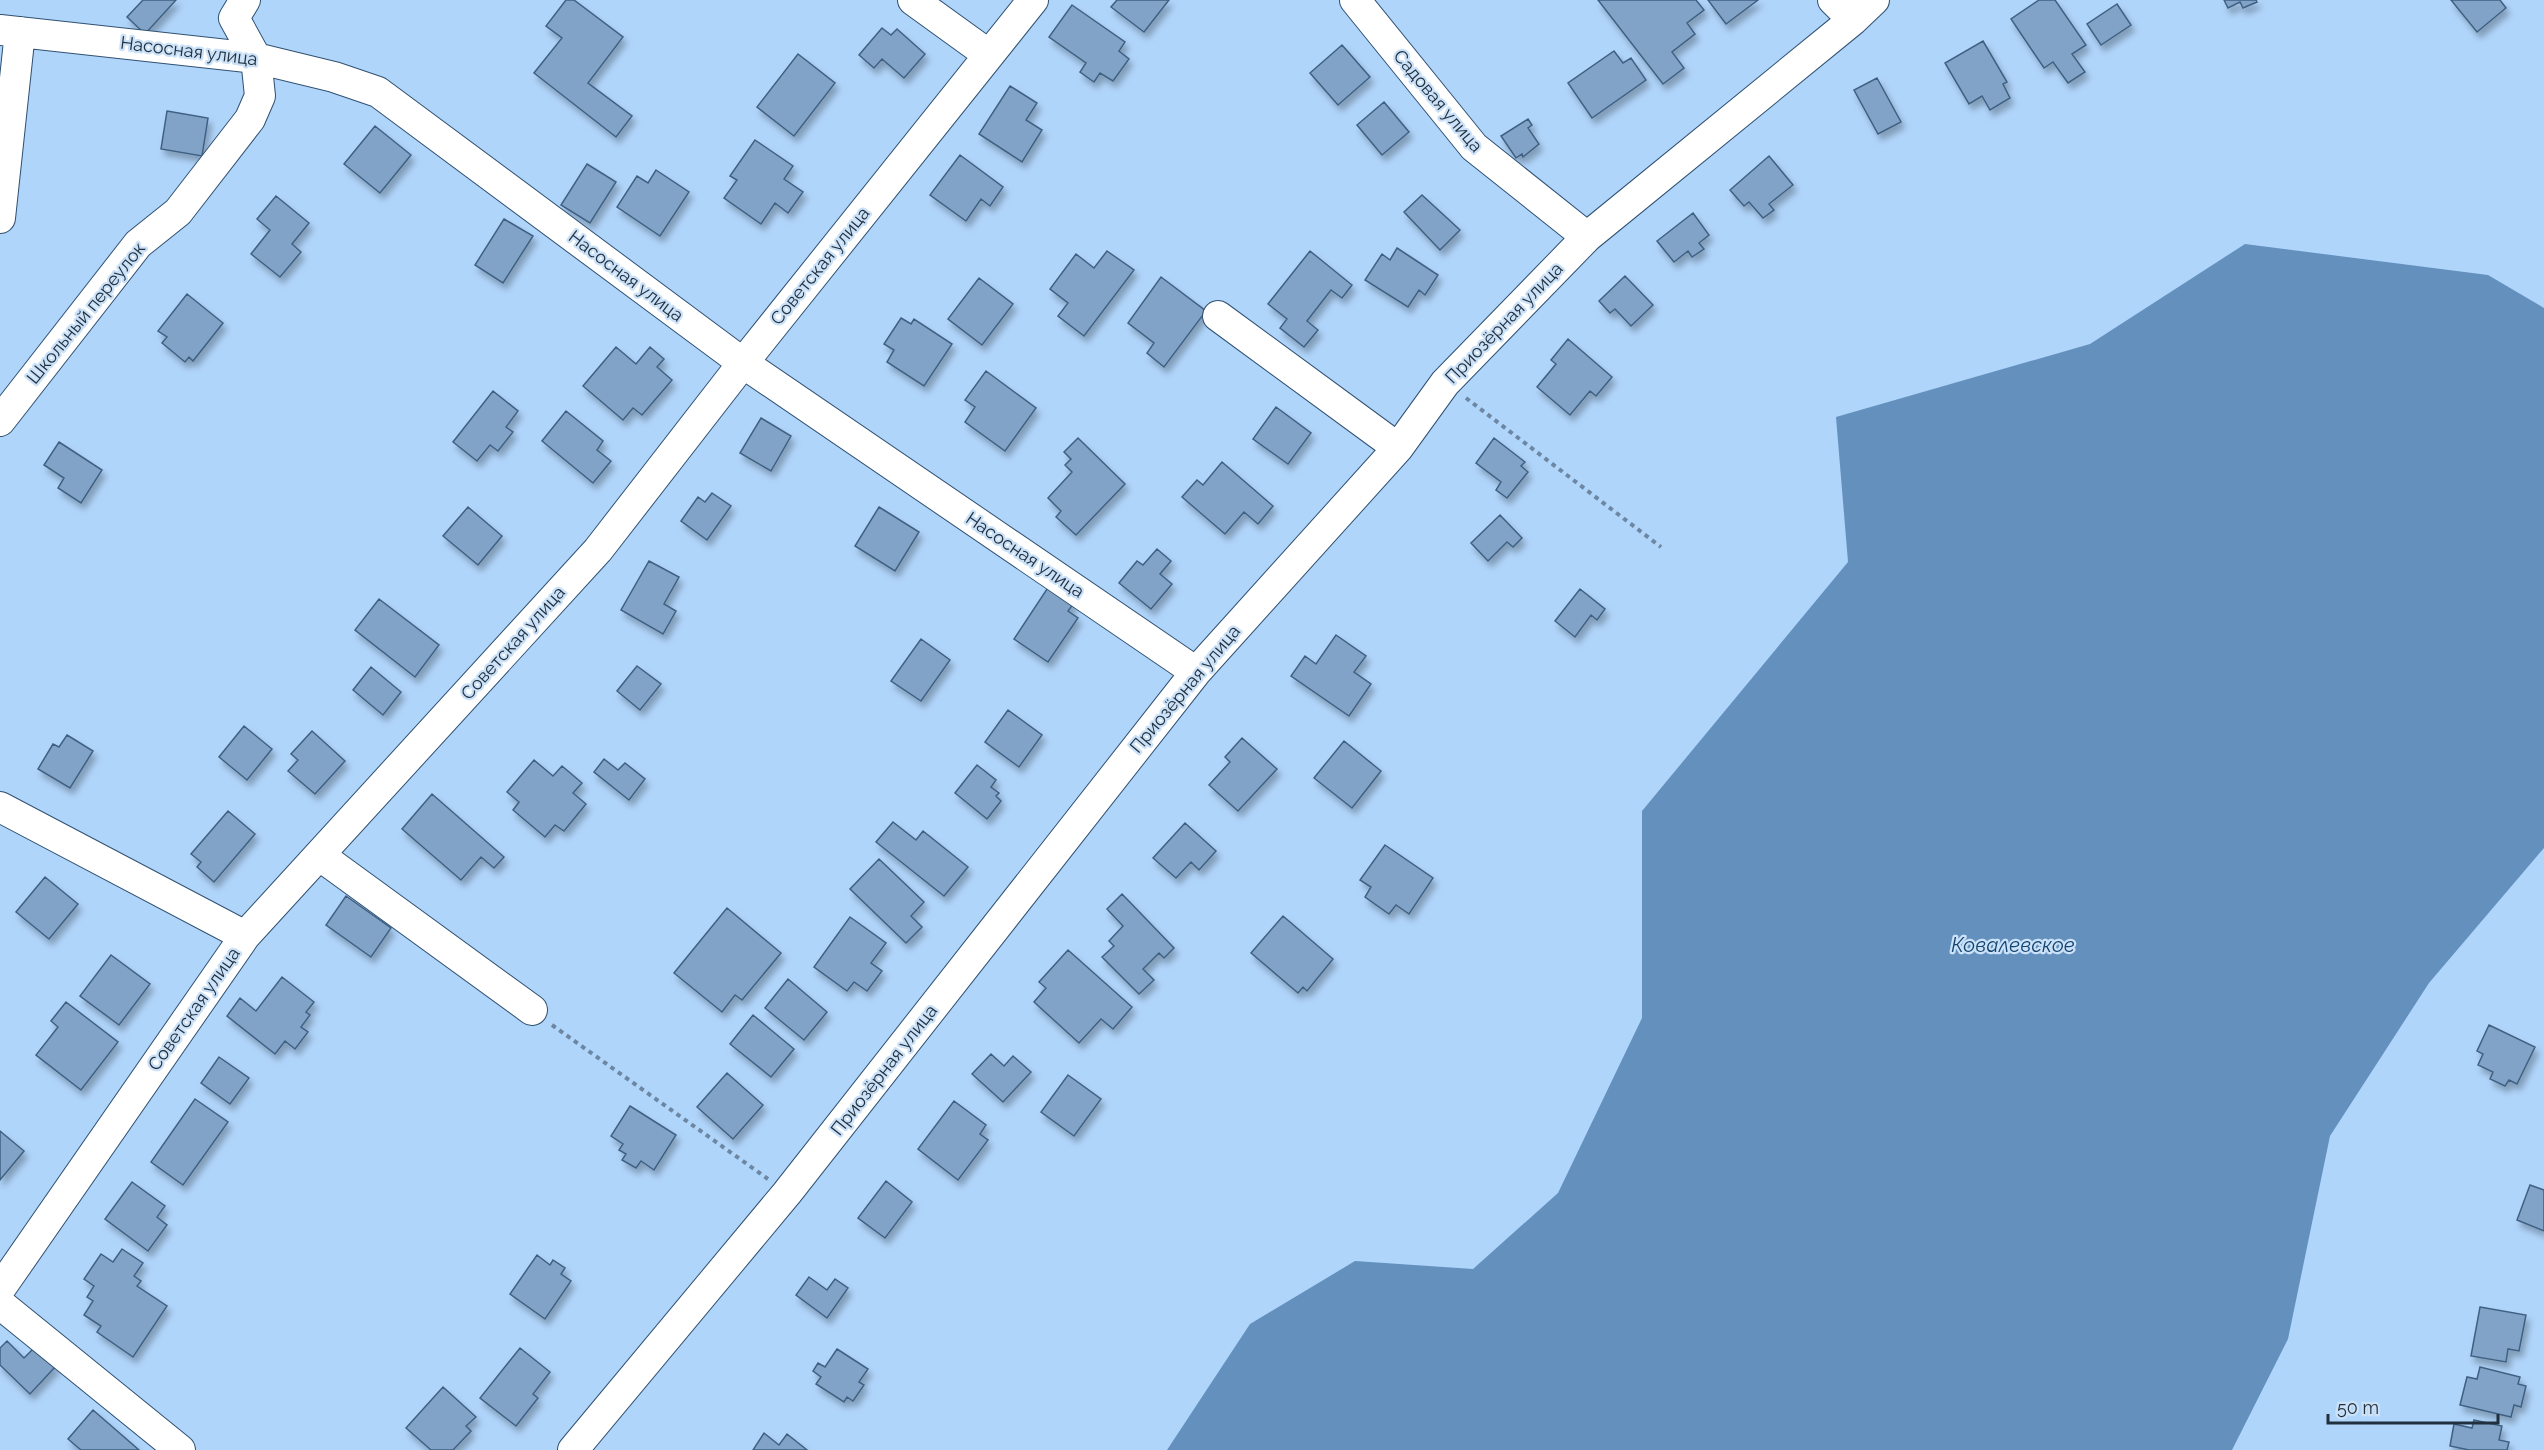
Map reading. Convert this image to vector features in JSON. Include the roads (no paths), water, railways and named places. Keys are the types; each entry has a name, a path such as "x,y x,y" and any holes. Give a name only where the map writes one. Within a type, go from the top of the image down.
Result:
{"street":[{"path":"245,0 234,18 256,58"},
{"path":"913,0 989,55"},
{"name":"Советская улица","path":"0,1289 245,936 598,550 743,363 1033,0"},
{"name":"Садовая улица","path":"1355,0 1474,147 1587,237"},
{"name":"Приозёрная улица","path":"573,1450 787,1192 1196,672 1398,448 1445,382 1587,237 1843,10 1874,0"},
{"path":"0,218 10,31"},
{"name":"Насосная улица","path":"10,31 256,58 334,77 378,92 743,363 1196,672"},
{"name":"Школьный переулок","path":"0,421 138,244 178,212 250,119 260,96 256,58"},
{"path":"1218,316 1398,448"},
{"path":"0,807 245,936"},
{"path":"320,855 532,1010"},
{"path":"0,1304 180,1450"}],"water":[{"name":"Ковалевское","path":"2245,244 2488,275 2544,308 2544,848 2429,983 2330,1136 2288,1339 2232,1450 1167,1450 1250,1324 1355,1261 1473,1269 1558,1193 1642,1018 1642,811 1848,562 1836,417 2090,344"}]}
